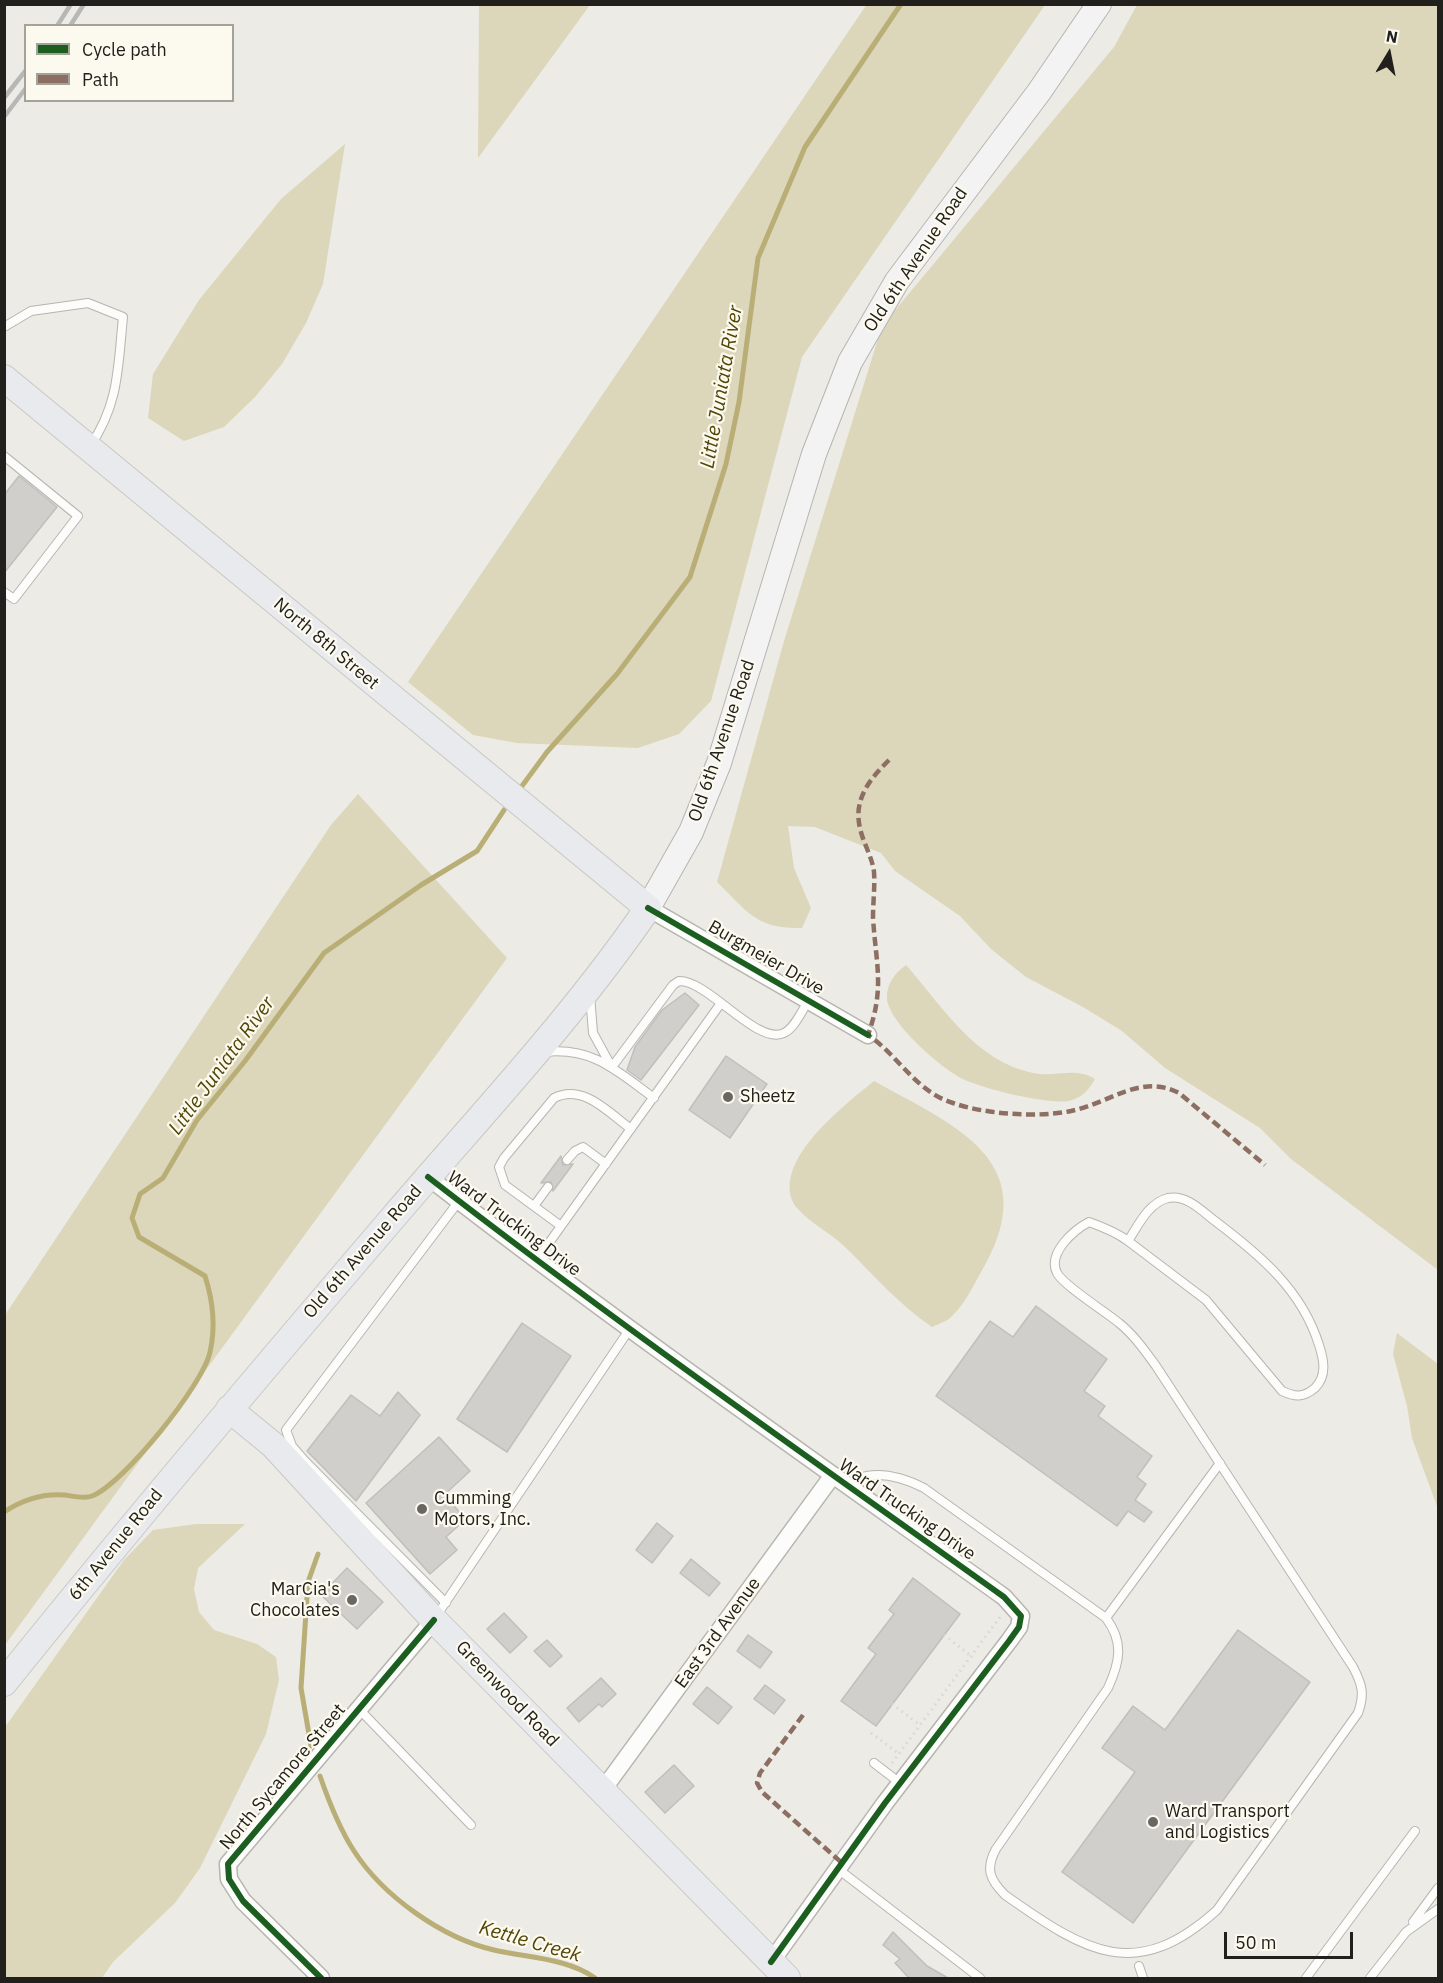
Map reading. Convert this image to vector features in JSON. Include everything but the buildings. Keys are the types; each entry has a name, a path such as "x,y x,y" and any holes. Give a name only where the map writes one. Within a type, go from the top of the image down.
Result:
{"main road":[{"name":"Old 6th Avenue Road","path":"229,1409 530,1058 589,986 648,908 691,832 719,763 814,454 850,362 873,320 914,256 1039,92 1099,4"},
{"name":"North 8th Street","path":"5,379 648,908"},
{"name":"Greenwood Road","path":"229,1409 273,1445 440,1611 602,1791 779,1970"},
{"name":"6th Avenue Road","path":"4,1683 229,1409"}],"street":[{"name":"Burgmeier Drive","path":"648,908 868,1035"},
{"name":"Ward Trucking Drive","path":"428,1177 629,1330 1011,1603"},
{"name":"East 3rd Avenue","path":"602,1791 833,1475"},
{"path":"779,1970 838,1869 900,1783 1019,1627 1021,1616 1011,1603"},
{"name":"North Sycamore Street","path":"321,1978 243,1901 229,1879 228,1864 440,1611"}],"lane":[{"path":"4,327 31,310 88,303 123,317 115,399 105,425 90,447"},
{"path":"4,456 78,516 14,599 4,592"},
{"path":"612,1067 673,985 679,981 693,984 766,1033 775,1035 784,1033 794,1023 809,999"},
{"path":"589,986 593,1033 612,1067"},
{"path":"536,1261 721,1003"},
{"path":"530,1058 544,1053 574,1052 593,1056 654,1098"},
{"path":"561,1226 505,1185 499,1167 554,1098 572,1092 585,1096 632,1129"},
{"path":"567,1160 575,1151 583,1147 606,1164"},
{"path":"534,1206 548,1187"},
{"path":"1128,1241 1156,1203 1178,1197 1197,1208 1270,1266 1303,1306 1323,1356 1324,1370 1320,1383 1308,1394 1295,1397 1282,1391 1206,1300 1128,1241 1104,1227 1089,1222 1077,1228 1062,1245 1056,1260 1057,1272 1065,1282 1122,1325 1142,1347 1353,1667 1361,1683 1364,1698 1358,1713 1217,1910 1202,1930 1179,1949"},
{"path":"459,1201 286,1430 292,1446 440,1611 629,1330"},
{"path":"1106,1618 1220,1463"},
{"path":"851,1488 857,1479 872,1475 897,1477 924,1488 1106,1618 1115,1631 1119,1644 1118,1660 1108,1688 996,1850 989,1862 988,1872 993,1883 1005,1895 1092,1956"},
{"path":"359,1709 471,1825"},
{"path":"874,1764 900,1783"},
{"path":"1306,1978 1415,1831"},
{"path":"838,1869 980,1978"},
{"path":"1370,1978 1438,1888"},
{"path":"1406,1932 1438,1909"},
{"path":"1139,1966 1143,1978"}],"path":[{"path":"886,1772 1011,1603"},
{"path":"944,1635 971,1656"},
{"path":"892,1704 920,1725"},
{"path":"871,1733 899,1754"}],"shaded area":[{"path":"867,4 1045,5 802,357 711,701 679,734 638,748 517,743 473,735 408,682"},
{"path":"479,5 590,5 478,158"},
{"path":"1137,5 1438,5 1438,1270 1291,1159 1260,1128 1165,1068 1122,1031 1026,977 991,949 960,916 895,871 881,853 815,827 788,826 794,868 811,908 802,928 786,928 763,922 745,910 717,882 784,641 882,326 1114,47"},
{"path":"345,144 323,284 306,323 282,364 255,397 224,427 184,441 148,418 153,374 199,300 281,199"},
{"path":"358,794 507,958 5,1645 5,1315 331,825"},
{"path":"906,965 962,1030 994,1057 1012,1067 1033,1073 1080,1073 1095,1079 1086,1092 1076,1099 1050,1101 984,1087 961,1078 917,1044 890,1009 887,994 890,984 895,975"},
{"path":"874,1081 959,1130 980,1149 996,1172 1003,1198 1000,1228 985,1265 957,1311 948,1319 932,1327 897,1299 838,1241 801,1212 792,1200 790,1183 794,1166 804,1150 816,1133 832,1117"},
{"path":"1397,1333 1438,1364 1438,1509 1412,1438 1407,1406 1393,1354"},
{"path":"196,1524 245,1524 198,1568 194,1589 199,1612 214,1630 257,1644 276,1657 279,1680 266,1734 200,1868 175,1903 113,1962 102,1978 5,1978 5,1727 124,1560 153,1530"}],"waterway":[{"name":"Little Juniata River","path":"522,786 547,752 617,674 690,577 726,464 739,402 758,258 805,147 901,4"},
{"name":"Little Juniata River","path":"4,1512 40,1496 89,1497 106,1488 141,1454 178,1409 193,1387 210,1352 213,1333 212,1304 205,1276 139,1237 132,1218 140,1194 163,1178 197,1120 245,1061 324,953 421,885 477,851 504,810"},
{"name":"Kettle Creek","path":"311,1746 301,1688 308,1582 318,1554"},
{"name":"Kettle Creek","path":"320,1776 335,1815 354,1851 381,1884 415,1913 454,1936 474,1944 560,1962 595,1978"}],"railway":[{"path":"58,24 71,4"},
{"path":"71,24 84,4"},
{"path":"4,98 24,73"},
{"path":"4,117 24,91"}],"marked path":[{"path":"889,760 865,790 858,818 874,872 873,918 878,990 868,1035 928,1091 953,1103 980,1110 1027,1114 1058,1113 1085,1107 1138,1088 1152,1086 1165,1088 1179,1093 1265,1165"},
{"path":"803,1715 760,1773 757,1783 762,1792 842,1863"}],"cycle path":[{"path":"648,908 868,1035"},
{"path":"428,1177 642,1338 1004,1597 1021,1616 1019,1627 1009,1641 885,1803 771,1962"},
{"path":"321,1978 243,1901 229,1879 228,1864 434,1620"}],"place":[{"name":"Sheetz","path":"728,1097"},
{"name":"Cumming Motors, Inc.","path":"422,1509"},
{"name":"MarCia's Chocolates","path":"352,1600"},
{"name":"Ward Transport and Logistics","path":"1153,1822"}]}
